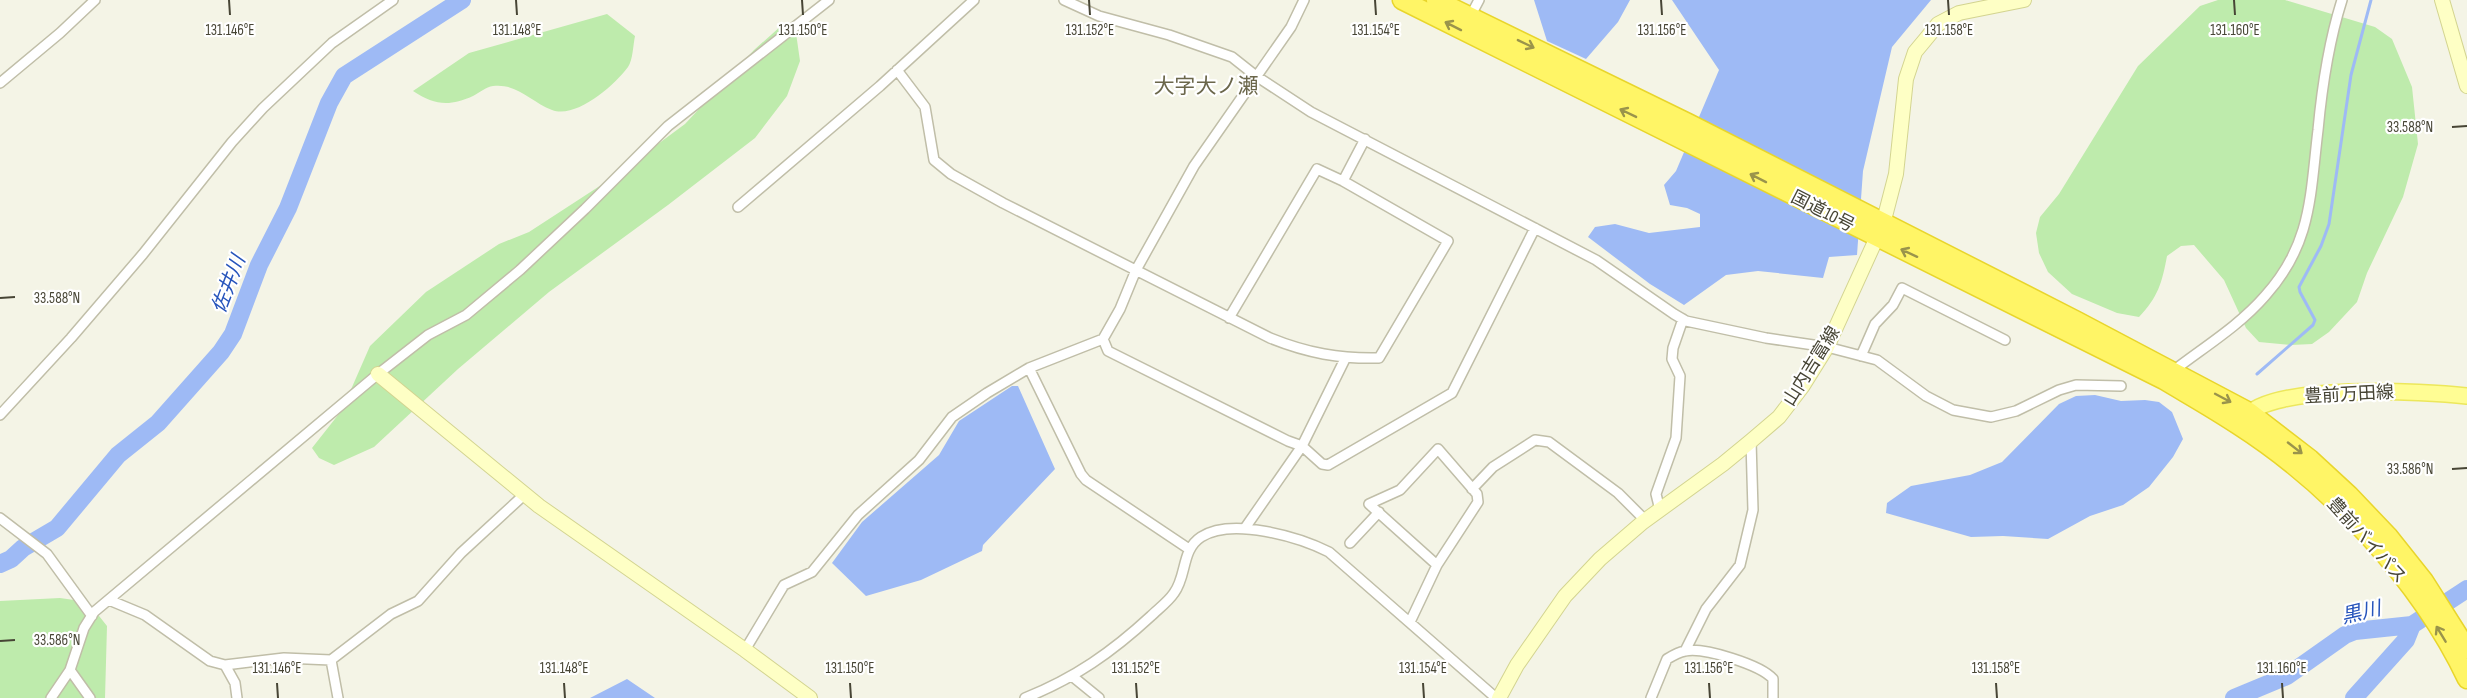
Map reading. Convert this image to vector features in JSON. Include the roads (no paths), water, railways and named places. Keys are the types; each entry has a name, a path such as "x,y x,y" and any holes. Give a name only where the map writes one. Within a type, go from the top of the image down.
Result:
{"highway":[{"name":"国道10号","path":"1402,0 1684,131"},
{"name":"国道10号","path":"1436,0 2164,380 2244,419"},
{"name":"国道10号","path":"1875,228 2173,371 2244,419"},
{"name":"豊前バイパス","path":"2244,419 2310,459 2389,537 2418,586 2436,626 2467,679"},
{"name":"豊前バイパス","path":"2418,586 2467,649"}],"main road":[{"name":"山内吉富線","path":"1498,698 1517,664 1565,596 1600,559 1645,520 1751,441 1779,417 1802,387 1827,347 1896,174 1906,79 1915,52 1938,24 1959,13 2024,0"},
{"path":"2442,0 2467,86"},
{"path":"378,374 525,494 810,698"},
{"name":"豊前万田線","path":"2244,419 2281,400 2307,395 2366,391 2437,392 2467,396"}],"street":[{"path":"0,83 46,46 95,0"},
{"path":"0,415 92,313 263,108 340,36 393,0"},
{"path":"51,698 70,670 84,628 92,616 109,600 378,374 428,335 466,315 585,209 668,126 829,0"},
{"path":"738,207 897,70 974,0"},
{"path":"1065,0 1099,16 1168,35 1232,57 1256,76 1311,112 1596,260 1683,319 1766,339 1827,347 1877,360 1926,396 1953,410 1991,417 2016,411 2059,390 2076,385 2121,386"},
{"path":"745,650 784,585 812,572 858,515 919,460 952,417 1029,368 1103,339 1120,309 1136,270 1194,166 1291,27 1304,0"},
{"path":"1470,17 1479,0"},
{"path":"2173,371 2248,314 2266,296 2300,243 2311,200 2322,96 2342,0"},
{"path":"897,70 925,107 934,160 940,167 1003,203 1229,318 1279,342 1345,358 1378,358 1448,241 1343,181 1317,169 1229,318"},
{"path":"1343,181 1365,139"},
{"path":"1103,339 1108,351 1302,446 1322,465 1329,465 1452,393 1535,228"},
{"path":"1861,356 1875,324 1893,305 1902,288 2005,340"},
{"path":"1660,510 1656,494 1676,438 1680,376 1672,359 1673,348 1683,319"},
{"path":"1245,528 1302,446 1345,358"},
{"path":"1029,368 1086,480 1189,549"},
{"path":"1472,489 1493,467 1535,440 1548,442 1618,493 1645,520"},
{"path":"1685,651 1706,609 1740,565 1753,510 1751,441"},
{"path":"1410,622 1437,565 1478,502 1477,494 1438,449 1400,490 1369,504 1437,565"},
{"path":"109,600 145,615 210,661 225,665 284,658 331,660 391,614 418,601 461,554 525,494"},
{"path":"1350,543 1379,512"},
{"path":"0,518 47,554 92,616"},
{"path":"1025,698 1072,676 1106,655 1175,592 1189,549 1201,537 1218,531 1245,528 1310,542 1329,552 1498,698"},
{"path":"1651,698 1667,659 1685,651 1721,655 1766,671 1773,679 1773,698"},
{"path":"331,660 338,698"},
{"path":"225,665 235,683 237,698"},
{"path":"70,670 90,698"},
{"path":"1072,676 1099,698"}],"water":[{"path":"1534,0 1630,0 1618,22 1586,59 1547,41"},
{"path":"1672,0 1931,0 1892,47 1863,171 1857,255 1829,257 1823,278 1758,271 1726,275 1684,305 1650,284 1588,237 1595,227 1615,224 1649,233 1700,227 1700,214 1687,208 1670,205 1664,185 1676,171 1719,70"},
{"path":"1012,386 1018,386 1055,469 983,545 982,551 921,580 866,596 832,563 862,522 939,455 959,421"},
{"path":"2095,395 2121,401 2159,402 2172,412 2183,439 2173,457 2149,487 2123,505 2090,516 2048,539 2003,536 1971,537 1886,513 1887,503 1911,486 1970,475 2002,462 2059,404 2076,396"},
{"path":"627,679 655,698 590,698"}],"waterway":[{"name":"佐井川","path":"0,564 57,528 118,455 158,423 221,352 233,334 259,265 288,208 329,103 344,76 462,0"},
{"path":"2257,374 2313,325 2315,320 2299,287 2321,246 2329,224 2351,75 2371,0"},
{"name":"黒川","path":"2234,698 2287,676 2345,635 2355,631 2412,625 2467,589"},
{"path":"2354,698 2406,640 2412,625"}],"district":[{"name":"大字大ノ瀬","path":"1206,86"}]}
